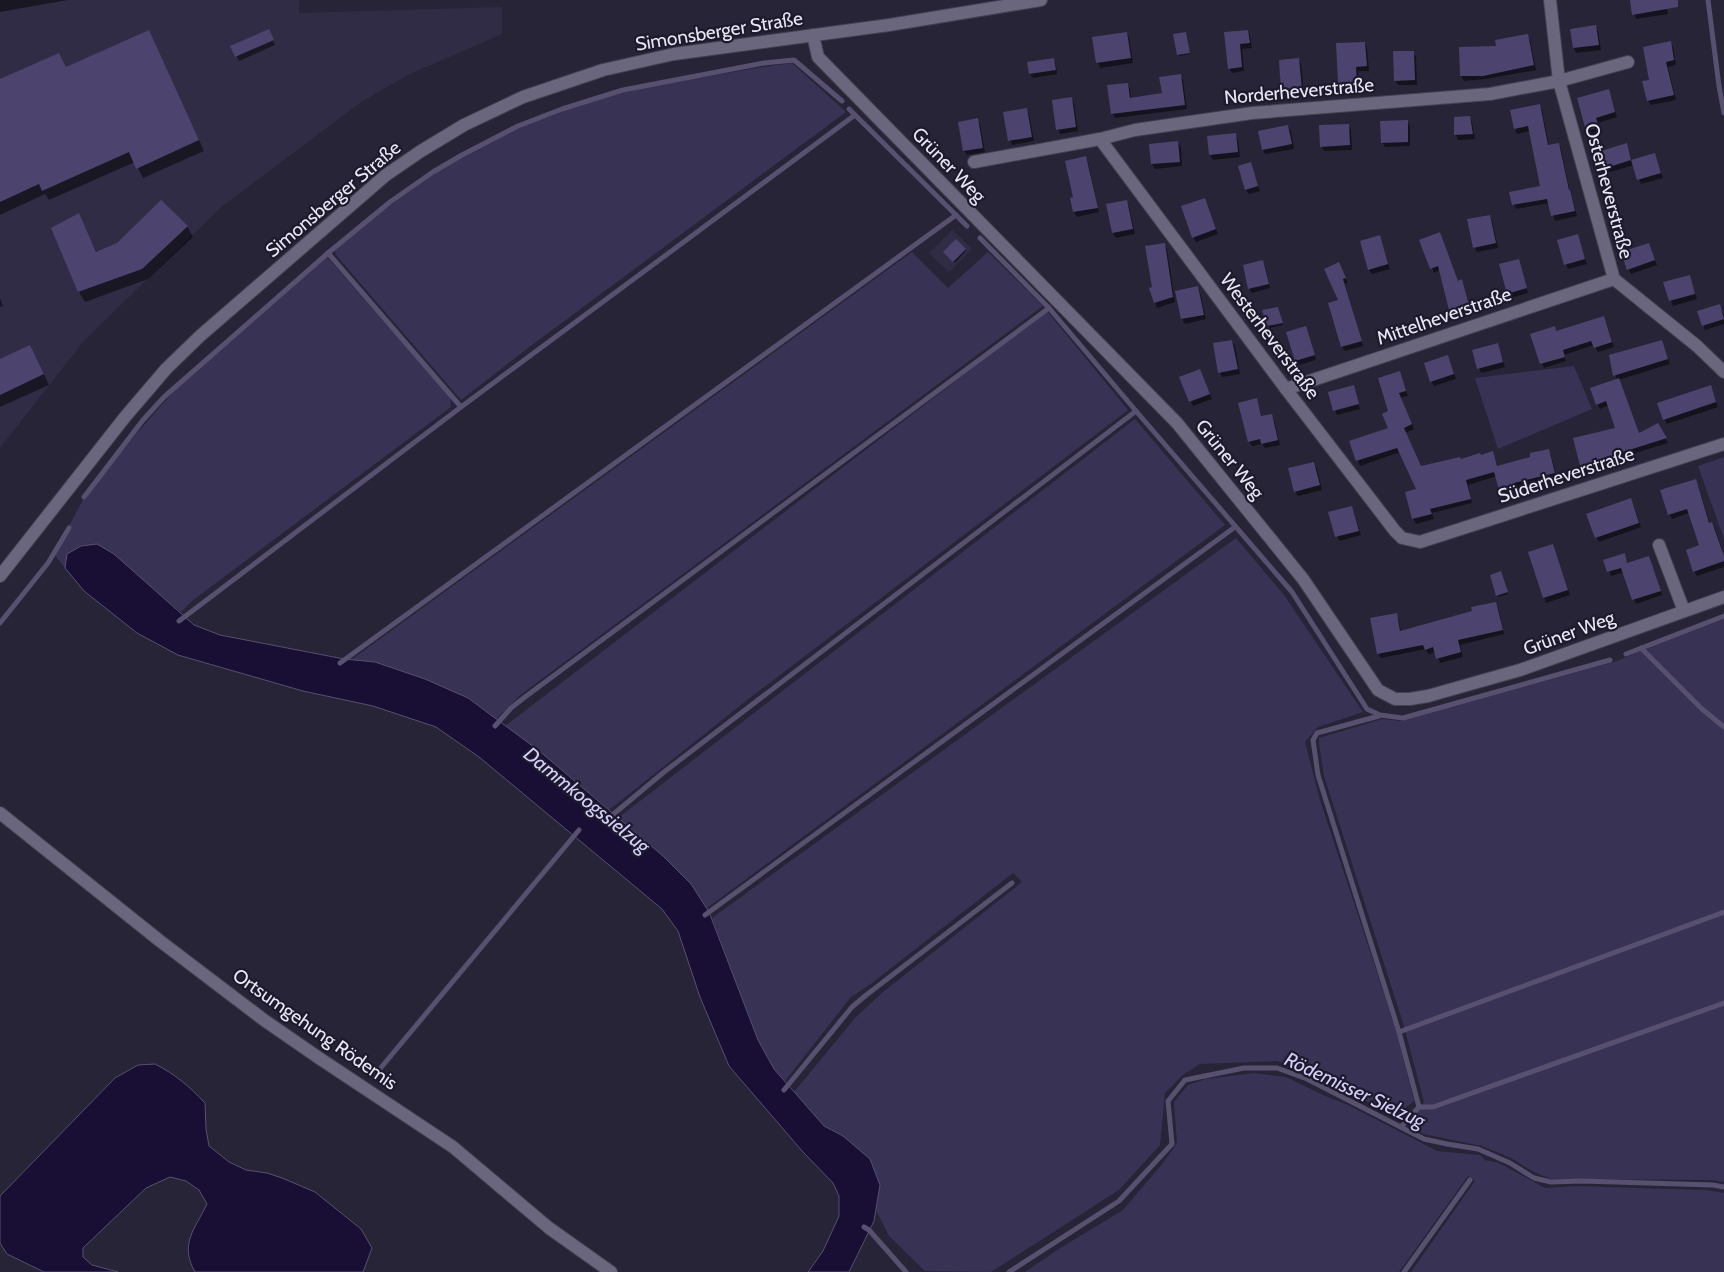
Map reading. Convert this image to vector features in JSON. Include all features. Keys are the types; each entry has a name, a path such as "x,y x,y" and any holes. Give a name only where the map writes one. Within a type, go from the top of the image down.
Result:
{"street":[{"name":"Simonsberger Straße","path":"0,576 85,467 166,369 200,336 386,176 421,151 464,125 523,97 603,70 674,54 890,24 1041,0"},
{"name":"Osterheverstraße","path":"1550,0 1559,81 1614,279 1697,346 1724,372"},
{"name":"Grüner Weg","path":"813,35 818,56 1176,423 1303,580 1378,690 1395,699 1410,700 1428,696 1520,670 1724,597"},
{"name":"Norderheverstraße","path":"974,162 1100,139 1135,130 1252,113 1490,94 1559,81 1628,62"},
{"name":"Westerheverstraße","path":"1100,139 1394,531 1402,538 1420,542"},
{"name":"Mittelheverstraße","path":"1286,389 1614,279"},
{"name":"Süderheverstraße","path":"1420,542 1724,444"},
{"path":"1659,545 1684,611"},
{"name":"Ortsumgehung Rödemis","path":"0,813 160,941 257,1014 319,1058 453,1147 549,1228 611,1272"}],"shaded area":[{"path":"0,0 299,0 299,13 502,7 502,34 408,75 361,102 220,208 83,342 0,448"},
{"path":"792,63 846,112 532,345 461,400 336,255 335,250 382,211 444,167 521,127 563,111 635,89"},
{"path":"952,230 972,249 949,272 929,253"},
{"path":"912,252 948,288 988,252 1043,306 519,696 496,719 468,698 351,660"},
{"path":"327,257 450,397 451,407 192,601 181,612 97,544 81,546 67,554 65,568 54,554 84,498 137,433 180,385"},
{"path":"1047,311 1128,410 751,697 609,810 538,750 505,726"},
{"path":"1574,366 1592,409 1498,449 1475,378"},
{"path":"1135,419 1225,525 707,908 691,884 618,818"},
{"path":"1724,457 1724,539 1698,466"},
{"path":"1236,538 1284,595 1363,712 1318,727 1305,742 1320,800 1397,1033 1414,1101 1395,1116 1318,1076 1277,1061 1200,1064 1184,1074 1165,1093 1160,1145 1119,1190 991,1272 925,1271 889,1236 876,1210 880,1185 843,1136 824,1126 794,1092 855,1018 883,992 1022,882 1013,873 872,983 851,997 785,1081 774,1069 758,1040 712,918"},
{"path":"1724,619 1724,1182 1712,1180 1551,1179 1534,1172 1511,1158 1482,1146 1423,1134 1411,1122 1424,1102 1403,1023 1324,776 1319,738 1382,719 1401,721 1617,661"},
{"path":"1254,1073 1286,1077 1348,1105 1437,1151 1480,1155 1485,1160 1499,1163 1545,1188 1577,1186 1706,1190 1724,1193 1724,1272 1411,1272 1475,1181 1468,1176 1399,1272 1025,1272 1123,1210 1163,1163 1177,1143 1174,1102 1188,1085 1206,1079"}],"water":[{"name":"Dammkoogssielzug","path":"97,544 114,554 194,625 220,635 344,659 375,662 425,679 468,698 538,750 663,856 691,884 709,912 758,1040 774,1069 824,1126 843,1136 870,1159 880,1185 874,1221 849,1272 808,1272 823,1251 839,1216 839,1196 833,1183 803,1152 729,1066 700,997 678,931 662,909 479,757 436,727 373,706 303,691 178,655 137,633 84,591 65,568 67,554 81,546"},
{"path":"155,1064 182,1081 205,1103 209,1146 229,1162 246,1170 267,1173 315,1192 361,1229 372,1248 363,1272 195,1272 188,1253 190,1237 207,1204 199,1190 186,1181 170,1177 146,1188 83,1248 83,1257 92,1265 118,1272 44,1272 7,1254 0,1243 0,1196 115,1078 138,1065"}],"building":[{"path":"1630,0 1678,0 1678,7 1632,15"},
{"path":"1596,25 1599,45 1573,48 1570,29"},
{"path":"269,29 274,40 235,57 230,46"},
{"path":"149,30 199,140 136,169 129,152 42,191 39,184 0,202 0,79 59,53 66,67"},
{"path":"1248,30 1250,43 1240,44 1242,67 1228,69 1224,32"},
{"path":"1127,32 1131,58 1096,63 1092,37"},
{"path":"1186,32 1190,53 1177,55 1173,34"},
{"path":"1528,34 1534,65 1483,76 1460,76 1459,47 1496,46 1495,40"},
{"path":"1671,41 1674,60 1666,62 1674,95 1647,101 1642,81 1649,80 1643,47"},
{"path":"1365,42 1367,66 1356,67 1357,82 1338,83 1336,43"},
{"path":"1393,51 1414,51 1415,80 1394,81"},
{"path":"1054,58 1056,70 1029,74 1027,62"},
{"path":"1299,58 1302,90 1281,91 1279,60"},
{"path":"1181,74 1185,105 1111,114 1107,85 1128,83 1130,98 1162,93 1159,77"},
{"path":"1609,89 1615,112 1596,118 1599,127 1586,131 1577,98"},
{"path":"1072,97 1076,127 1056,130 1052,100"},
{"path":"1540,104 1548,145 1559,143 1575,211 1551,216 1547,199 1512,205 1509,192 1540,186 1528,126 1514,129 1510,110"},
{"path":"1027,108 1032,137 1008,141 1003,112"},
{"path":"1470,116 1473,134 1454,135 1454,117"},
{"path":"978,118 983,148 963,151 958,122"},
{"path":"1408,120 1408,142 1381,143 1380,121"},
{"path":"1349,124 1350,145 1320,147 1319,125"},
{"path":"1288,125 1292,144 1262,150 1258,131"},
{"path":"1236,133 1238,152 1209,155 1207,136"},
{"path":"1178,141 1180,162 1151,164 1149,144"},
{"path":"1627,143 1631,160 1603,169 1598,152"},
{"path":"1655,153 1661,173 1637,180 1631,160"},
{"path":"1086,156 1098,208 1073,212 1070,198 1073,197 1065,161"},
{"path":"1251,162 1258,186 1245,190 1238,166"},
{"path":"1205,198 1216,229 1192,238 1181,206"},
{"path":"161,200 188,226 142,269 78,292 51,228 79,213 96,252 117,243"},
{"path":"1127,200 1133,229 1112,233 1106,204"},
{"path":"1490,215 1496,243 1473,248 1467,219"},
{"path":"1440,232 1458,281 1462,279 1470,309 1450,314 1438,266 1430,269 1419,240"},
{"path":"1578,234 1585,259 1564,265 1557,240"},
{"path":"1380,235 1388,264 1368,270 1360,241"},
{"path":"956,239 966,249 953,262 943,252"},
{"path":"1165,243 1173,297 1154,303 1149,288 1152,287 1145,246"},
{"path":"1649,243 1655,260 1627,270 1621,252"},
{"path":"1519,259 1527,288 1507,294 1499,264"},
{"path":"1263,260 1269,284 1248,289 1243,265"},
{"path":"1339,262 1346,278 1343,279 1362,341 1341,347 1328,303 1338,300 1324,269"},
{"path":"1690,275 1695,294 1669,301 1663,282"},
{"path":"1198,286 1204,315 1181,319 1175,291"},
{"path":"1720,304 1724,319 1702,326 1697,311"},
{"path":"1278,307 1283,323 1267,326 1262,310"},
{"path":"1604,316 1612,342 1594,348 1591,341 1563,350 1565,357 1540,364 1530,334 1555,326 1556,331"},
{"path":"1306,326 1315,355 1295,361 1286,332"},
{"path":"1232,340 1238,369 1218,373 1213,343"},
{"path":"1662,340 1668,359 1613,376 1609,355"},
{"path":"1498,343 1503,362 1477,369 1472,350"},
{"path":"30,345 44,374 0,395 0,359"},
{"path":"1448,355 1454,374 1430,382 1424,363"},
{"path":"1200,369 1210,394 1189,402 1179,377"},
{"path":"1400,371 1406,391 1399,393 1412,424 1404,428 1421,466 1493,451 1497,466 1530,457 1530,453 1549,449 1555,473 1514,483 1515,486 1499,490 1494,472 1466,480 1471,499 1430,509 1432,514 1412,519 1405,492 1416,489 1397,448 1356,461 1349,441 1388,428 1382,414 1388,411 1378,378"},
{"path":"1619,378 1639,433 1658,423 1667,438 1601,459 1601,461 1580,466 1573,438 1615,428 1606,401 1596,405 1590,388"},
{"path":"1354,385 1359,404 1333,411 1328,392"},
{"path":"1711,385 1716,402 1663,420 1657,403"},
{"path":"1257,398 1261,416 1272,414 1278,440 1261,444 1260,439 1248,442 1238,403"},
{"path":"1314,462 1320,485 1294,492 1288,468"},
{"path":"1696,479 1709,523 1712,522 1724,561 1693,572 1686,550 1699,545 1687,509 1668,515 1660,490"},
{"path":"1631,498 1639,523 1595,538 1586,514"},
{"path":"1352,506 1359,531 1335,537 1328,512"},
{"path":"1553,544 1568,590 1543,598 1528,552"},
{"path":"1625,553 1627,563 1649,556 1661,591 1632,600 1621,568 1607,572 1603,560"},
{"path":"1501,571 1508,592 1496,596 1490,575"},
{"path":"1496,602 1503,630 1458,640 1461,652 1436,659 1433,647 1425,650 1423,645 1377,654 1370,618 1397,613 1400,631 1472,611 1471,607"}],"waterway":[{"path":"1708,0 1724,113"},
{"path":"84,497 143,420 164,397 328,253 390,202 433,172 462,155 518,126 562,109 623,90 764,63 794,60 842,101"},
{"path":"849,109 967,226"},
{"path":"179,621 461,407 855,115"},
{"path":"340,663 956,215"},
{"path":"980,238 1049,308 1292,592 1367,709 1380,715 1403,718 1610,660"},
{"path":"328,253 461,407"},
{"path":"495,726 511,708 525,697 1049,308"},
{"name":"Dammkoogssielzug","path":"610,817 664,772 1136,411"},
{"path":"705,915 1235,527"},
{"path":"0,623 48,563 69,528"},
{"path":"1626,654 1724,616"},
{"path":"1641,648 1702,709 1724,727"},
{"path":"1379,716 1317,733 1313,740 1318,775 1399,1032 1419,1107 1401,1127"},
{"path":"374,1076 579,830"},
{"path":"784,1090 852,1007 1012,883"},
{"path":"1399,1032 1724,912"},
{"path":"1419,1107 1433,1107 1724,1003"},
{"name":"Rödemisser Sielzug","path":"1009,1272 1119,1201 1172,1144 1168,1101 1185,1080 1244,1068 1277,1068 1307,1079 1424,1139 1478,1149 1510,1163 1534,1178 1551,1182 1582,1181 1713,1185 1724,1187"},
{"path":"1404,1272 1470,1180"},
{"name":"Rödemisser Sielzug","path":"864,1227 869,1230 906,1272"}]}
